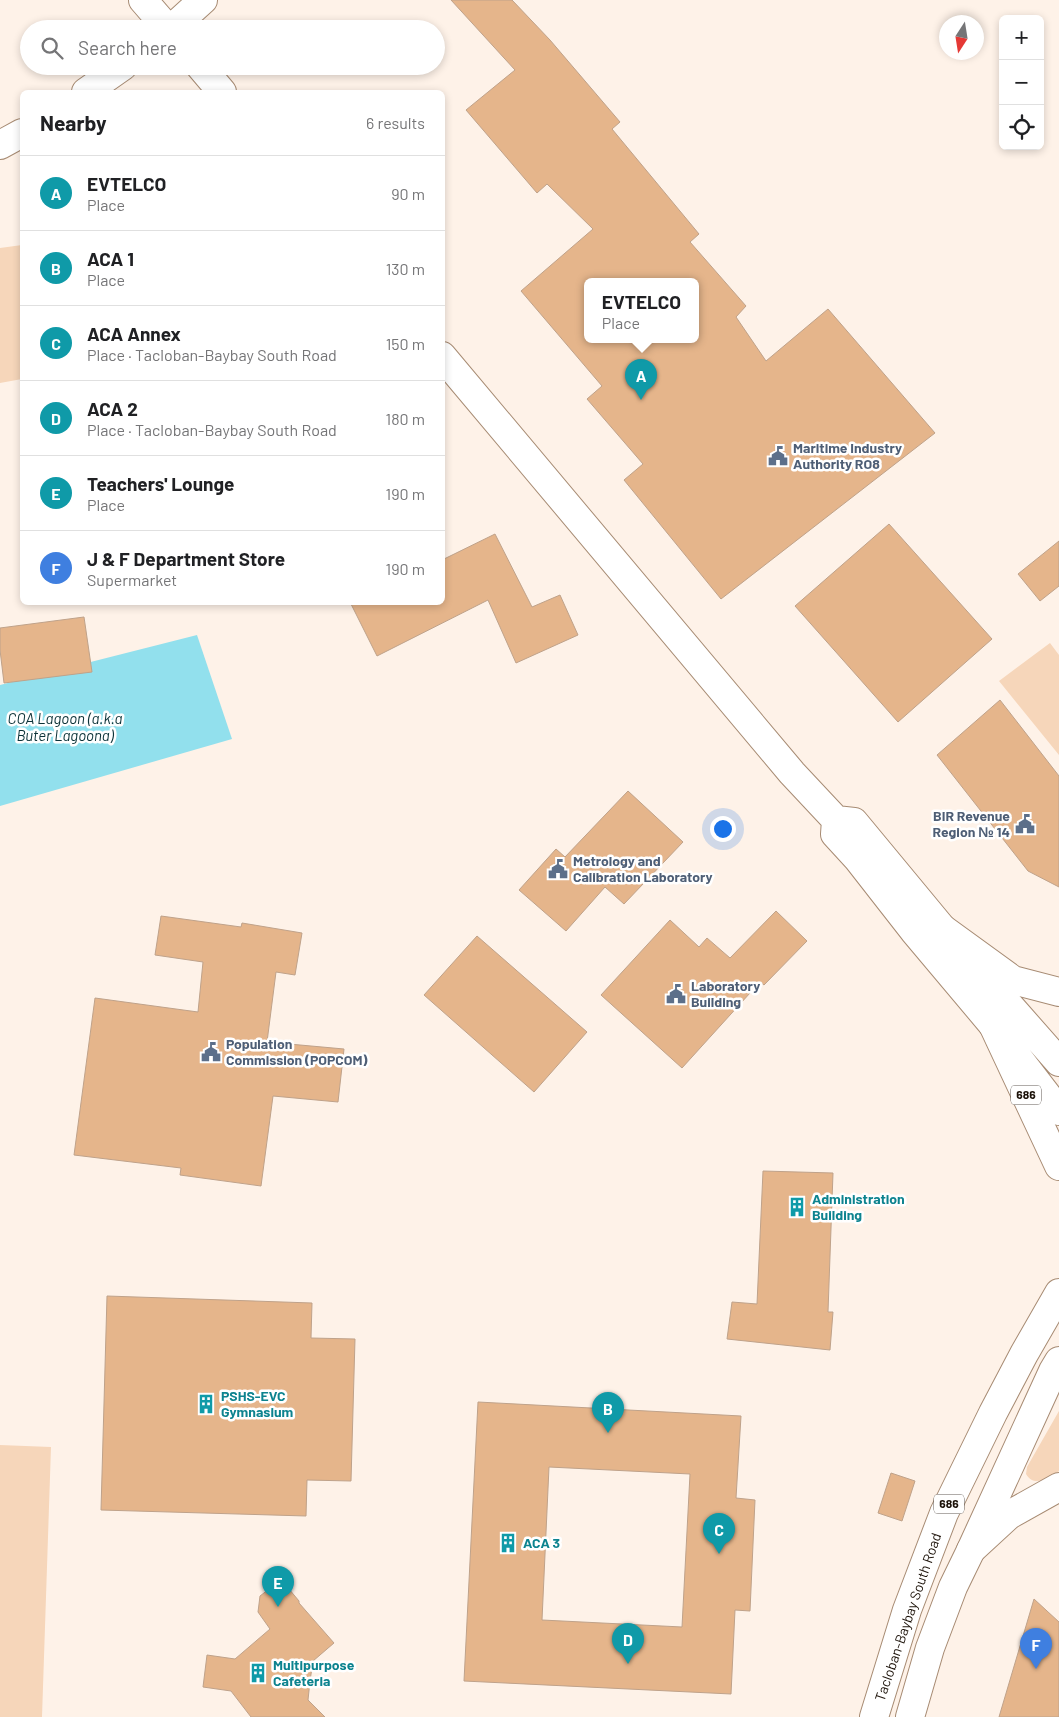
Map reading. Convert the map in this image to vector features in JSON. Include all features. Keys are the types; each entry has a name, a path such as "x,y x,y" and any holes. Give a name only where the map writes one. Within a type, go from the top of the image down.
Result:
{"main road":[{"path":"143,0 162,20"},
{"path":"180,20 203,0"},
{"path":"89,90 110,75"},
{"path":"208,75 220,90"},
{"path":"0,145 20,134"},
{"name":"686","path":"445,360 792,773 836,820 854,822 944,930 1059,1062"},
{"name":"686","path":"836,820 835,834 857,858 914,931 993,1025 1059,1111"},
{"path":"944,930 1013,980 1059,992"},
{"name":"686","path":"993,1025 1059,1166"},
{"name":"686","path":"1056,1298 1059,1275"},
{"name":"Tacloban-Baybay South Road","path":"874,1717 907,1610 944,1513 998,1404 1056,1298"},
{"path":"910,1717 934,1639 953,1587 1059,1361"},
{"path":"971,1550 1009,1515 1059,1487"}],"shaded area":[{"path":"20,245 20,379 0,383 0,248"},
{"path":"1050,643 1059,655 1059,755 999,681"},
{"path":"1059,1411 1059,1471 1042,1480 1033,1480 1026,1474 1027,1467"},
{"path":"0,1445 51,1447 42,1717 0,1717"}],"water":[{"name":"COA Lagoon (a.k.a Buter Lagoona)","path":"197,635 232,739 0,806 0,685"}],"building":[{"path":"451,0 512,0 550,40 620,122 612,129 699,234 690,242 746,306 736,317 766,361 828,309 935,433 721,599 624,480 643,464 587,399 602,386 521,291 593,229 547,184 537,193 466,110 515,70"},
{"path":"889,524 992,639 898,722 795,606"},
{"path":"495,534 532,607 560,595 578,635 516,663 488,600 377,656 352,605 445,605 445,559"},
{"path":"1059,541 1059,586 1040,601 1018,574"},
{"path":"84,617 92,672 4,683 0,650 0,628"},
{"name":"BIR Revenue Region № 14","path":"1000,700 1059,776 1059,887 1028,871 937,755"},
{"path":"628,791 683,842 624,904 605,887 566,931 519,890 556,849 565,857"},
{"name":"Laboratory Building","path":"776,911 807,941 764,985 760,982 682,1068 601,995 670,920 699,947 707,938 730,958"},
{"path":"161,916 241,927 242,923 302,933 295,975 276,972 267,1042 344,1049 338,1102 273,1096 261,1186 180,1175 181,1168 74,1155 95,998 198,1012 203,962 155,955"},
{"path":"477,936 587,1032 534,1092 424,995"},
{"name":"Administration Building","path":"763,1171 833,1173 828,1312 833,1312 830,1350 727,1339 732,1302 757,1304"},
{"name":"PSHS-EVC Gymnasium","path":"107,1296 312,1303 311,1338 355,1339 351,1481 307,1480 306,1516 101,1510"},
{"path":"478,1402 741,1416 736,1498 755,1500 750,1611 735,1610 731,1694 464,1681","holes":["549,1467 690,1474 682,1627 542,1620"]},
{"path":"891,1473 915,1481 902,1521 878,1513"},
{"name":"Multipurpose Cafeteria","path":"273,1586 289,1589 334,1643 313,1661 310,1681 308,1700 325,1717 251,1717 231,1691 203,1687 207,1655 235,1659 270,1629 258,1612 260,1596"},
{"path":"1034,1599 1059,1622 1059,1717 999,1717"}],"place":[{"name":"EVTELCO","path":"641,400"},
{"name":"Maritime Industry Authority RO8","path":"778,456"},
{"name":"BIR Revenue Region № 14","path":"1025,824"},
{"name":"Metrology and Calibration Laboratory","path":"558,869"},
{"name":"Laboratory Building","path":"676,994"},
{"name":"Population Commission (POPCOM)","path":"211,1052"},
{"name":"Administration Building","path":"797,1207"},
{"name":"PSHS-EVC Gymnasium","path":"206,1404"},
{"name":"ACA 1","path":"608,1433"},
{"name":"ACA 3","path":"508,1543"},
{"name":"ACA Annex","path":"719,1554"},
{"name":"Teachers' Lounge","path":"278,1607"},
{"name":"ACA 2","path":"628,1664"},
{"name":"J & F Department Store","path":"1036,1669"},
{"name":"Multipurpose Cafeteria","path":"258,1673"}]}
